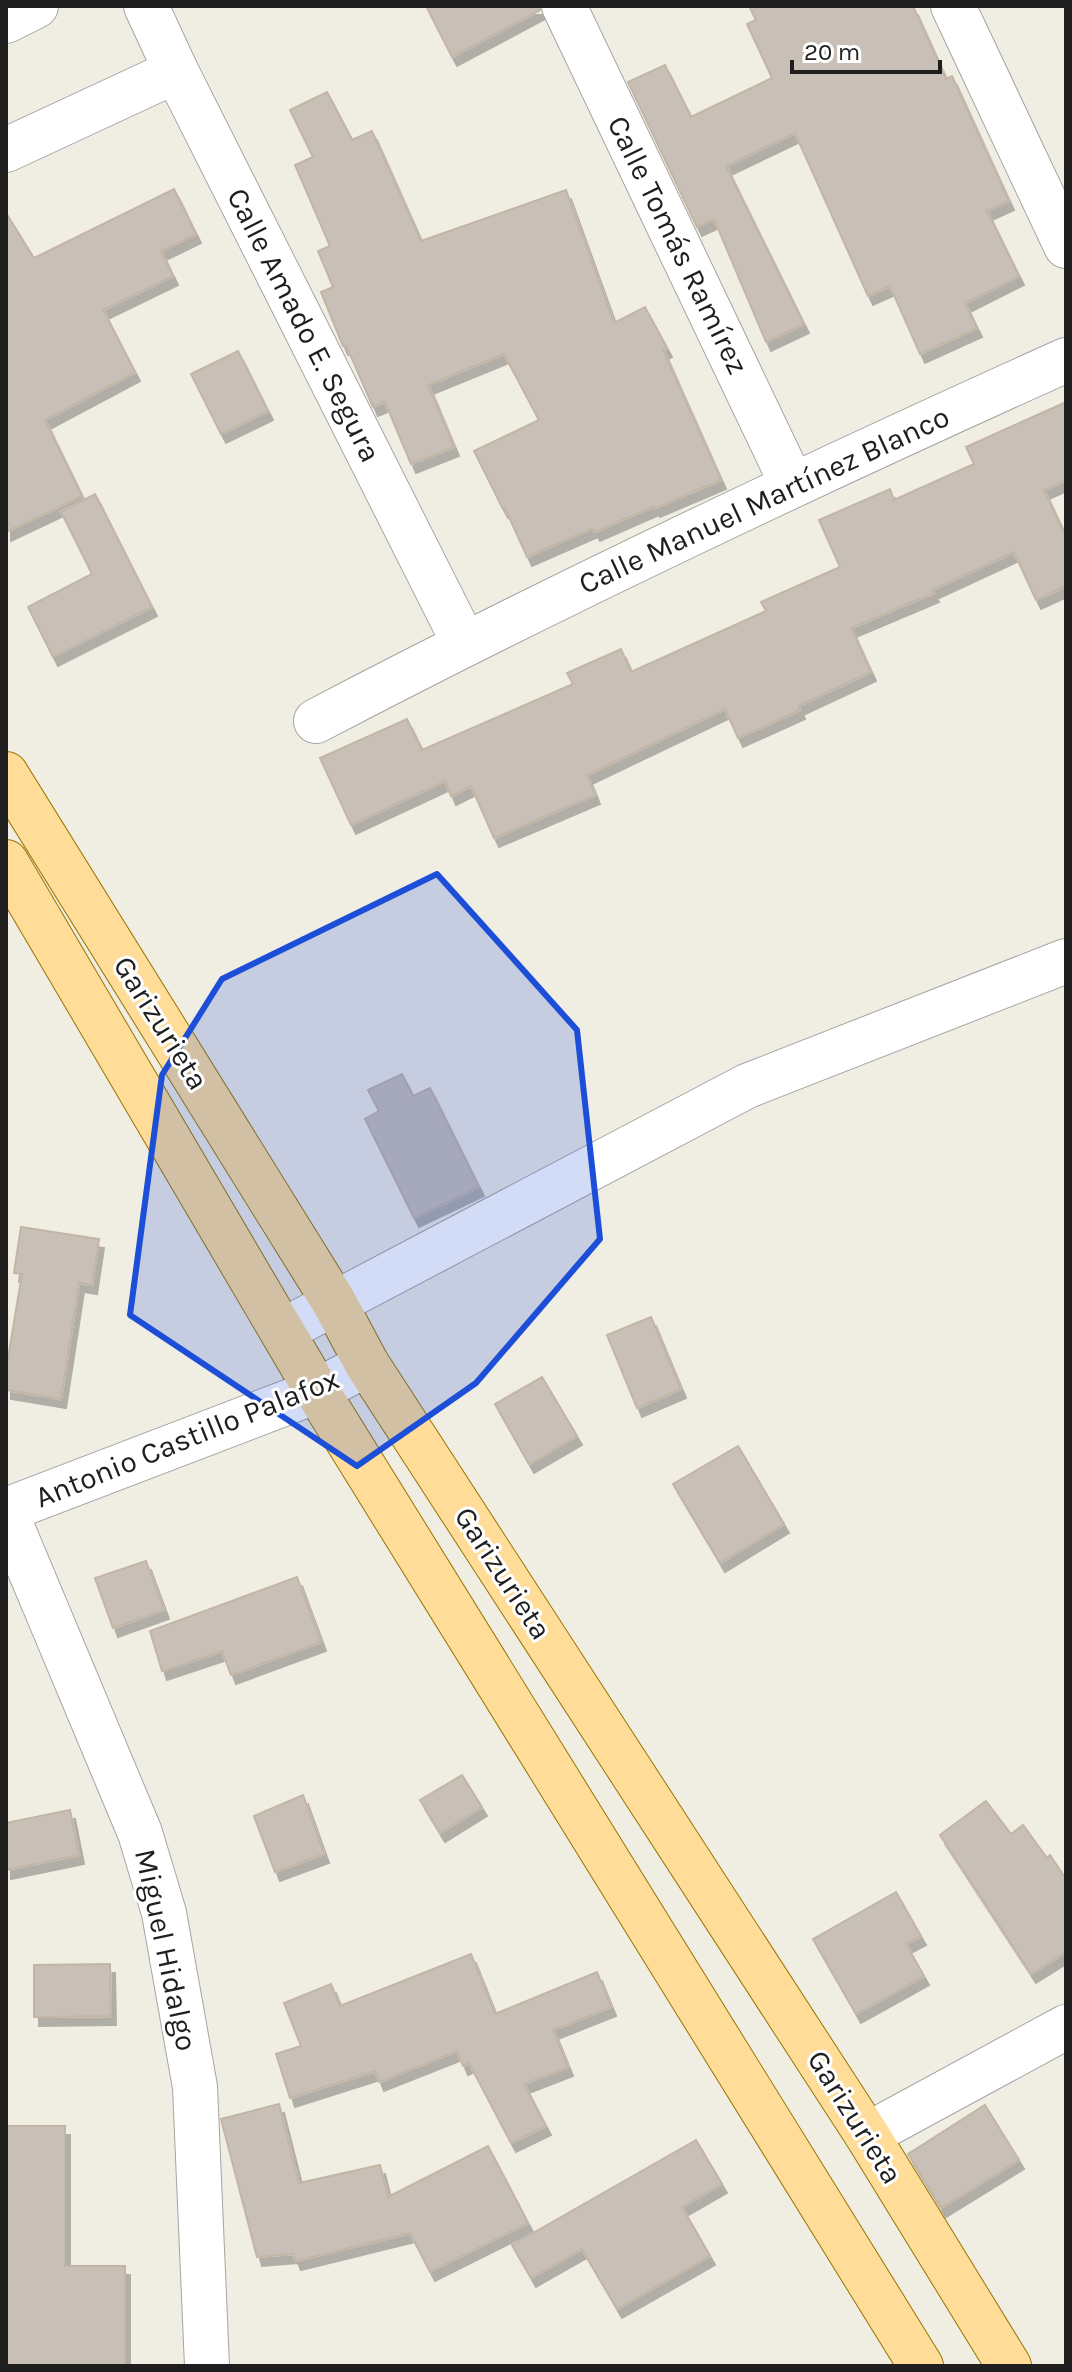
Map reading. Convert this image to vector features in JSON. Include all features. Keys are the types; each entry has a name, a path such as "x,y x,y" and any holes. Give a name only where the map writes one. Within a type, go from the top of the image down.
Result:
{"main road":[{"name":"Garizurieta","path":"6,774 334,1302 367,1364 867,2135 1009,2366"},
{"name":"Garizurieta","path":"6,862 317,1391 921,2366"}],"street":[{"path":"6,21 36,6"},
{"name":"Calle Amado E. Segura","path":"146,6 464,643"},
{"name":"Calle Tomás Ramírez","path":"564,6 792,484"},
{"path":"953,6 1066,246"},
{"path":"6,150 176,71"},
{"name":"Calle Manuel Martínez Blanco","path":"316,721 464,643 792,484 1066,360"},
{"path":"282,1331 747,1086 1066,961"},
{"name":"Antonio Castillo Palafox","path":"6,1511 317,1391 367,1364"},
{"name":"Miguel Hidalgo","path":"6,1511 140,1833 164,1913 195,2087 207,2366"},
{"path":"867,2135 1066,2027"}],"highlighted area":[{"path":"437,874 577,1030 600,1239 476,1383 357,1466 130,1315 162,1075 222,979"}],"building":[{"path":"426,6 539,6 540,10 452,57"},
{"path":"749,6 913,6 946,79 952,76 1009,201 987,211 1019,276 965,303 977,328 920,354 890,286 868,296 795,133 726,166 804,324 766,342 714,219 697,227 628,82 665,65 691,117 772,78 747,24 756,20"},
{"path":"327,92 352,140 372,131 421,241 566,190 614,323 645,307 667,348 663,350 721,480 595,532 593,528 527,557 474,451 539,420 504,354 428,385 454,447 411,464 385,402 373,407 321,292 333,287 318,251 330,246 295,165 313,157 290,110"},
{"path":"174,189 196,234 161,251 173,276 103,310 135,372 45,420 82,496 6,532 6,213 34,258"},
{"path":"238,351 268,411 221,434 191,374"},
{"path":"1066,402 1066,480 1044,490 1066,537 1066,586 1036,600 1014,552 932,590 934,593 851,628 871,672 798,706 800,710 738,738 725,709 587,775 595,795 494,838 471,786 451,796 445,781 351,825 320,758 407,719 422,750 573,684 567,673 621,649 631,672 766,611 761,602 840,567 819,520 890,489 894,500 974,464 966,447"},
{"path":"95,494 152,607 53,657 28,607 92,574 61,512"},
{"path":"402,1074 413,1096 430,1088 479,1187 414,1218 365,1119 379,1111 368,1090"},
{"path":"21,1227 99,1239 92,1285 79,1283 61,1399 6,1390 6,1370 22,1274 14,1273"},
{"path":"651,1317 681,1389 637,1408 607,1335"},
{"path":"542,1377 577,1436 529,1464 495,1404"},
{"path":"738,1446 784,1524 720,1563 673,1484"},
{"path":"146,1561 164,1610 113,1628 95,1578"},
{"path":"297,1577 321,1642 231,1675 222,1651 162,1671 150,1631"},
{"path":"462,1775 482,1807 440,1833 420,1800"},
{"path":"303,1795 324,1854 275,1872 254,1816"},
{"path":"986,1801 1011,1834 1023,1825 1047,1858 1050,1855 1066,1879 1066,1952 1031,1974 940,1835"},
{"path":"70,1810 79,1855 6,1870 6,1823"},
{"path":"896,1892 921,1936 906,1944 924,1976 856,2014 813,1939"},
{"path":"471,1954 495,2014 597,1972 611,2007 553,2030 568,2067 524,2084 546,2126 511,2143 469,2063 463,2066 457,2051 379,2082 375,2071 290,2098 276,2054 301,2046 284,2003 331,1984 340,2006"},
{"path":"110,1964 111,2016 34,2017 34,1965"},
{"path":"279,2104 299,2183 380,2165 388,2197 488,2146 528,2223 430,2272 410,2233 296,2261 293,2254 257,2257 221,2119"},
{"path":"985,2105 1019,2160 941,2208 908,2154"},
{"path":"6,2126 65,2126 65,2266 125,2266 125,2366 6,2366"},
{"path":"696,2140 722,2184 682,2207 710,2256 617,2309 582,2249 531,2278 512,2245"}]}
